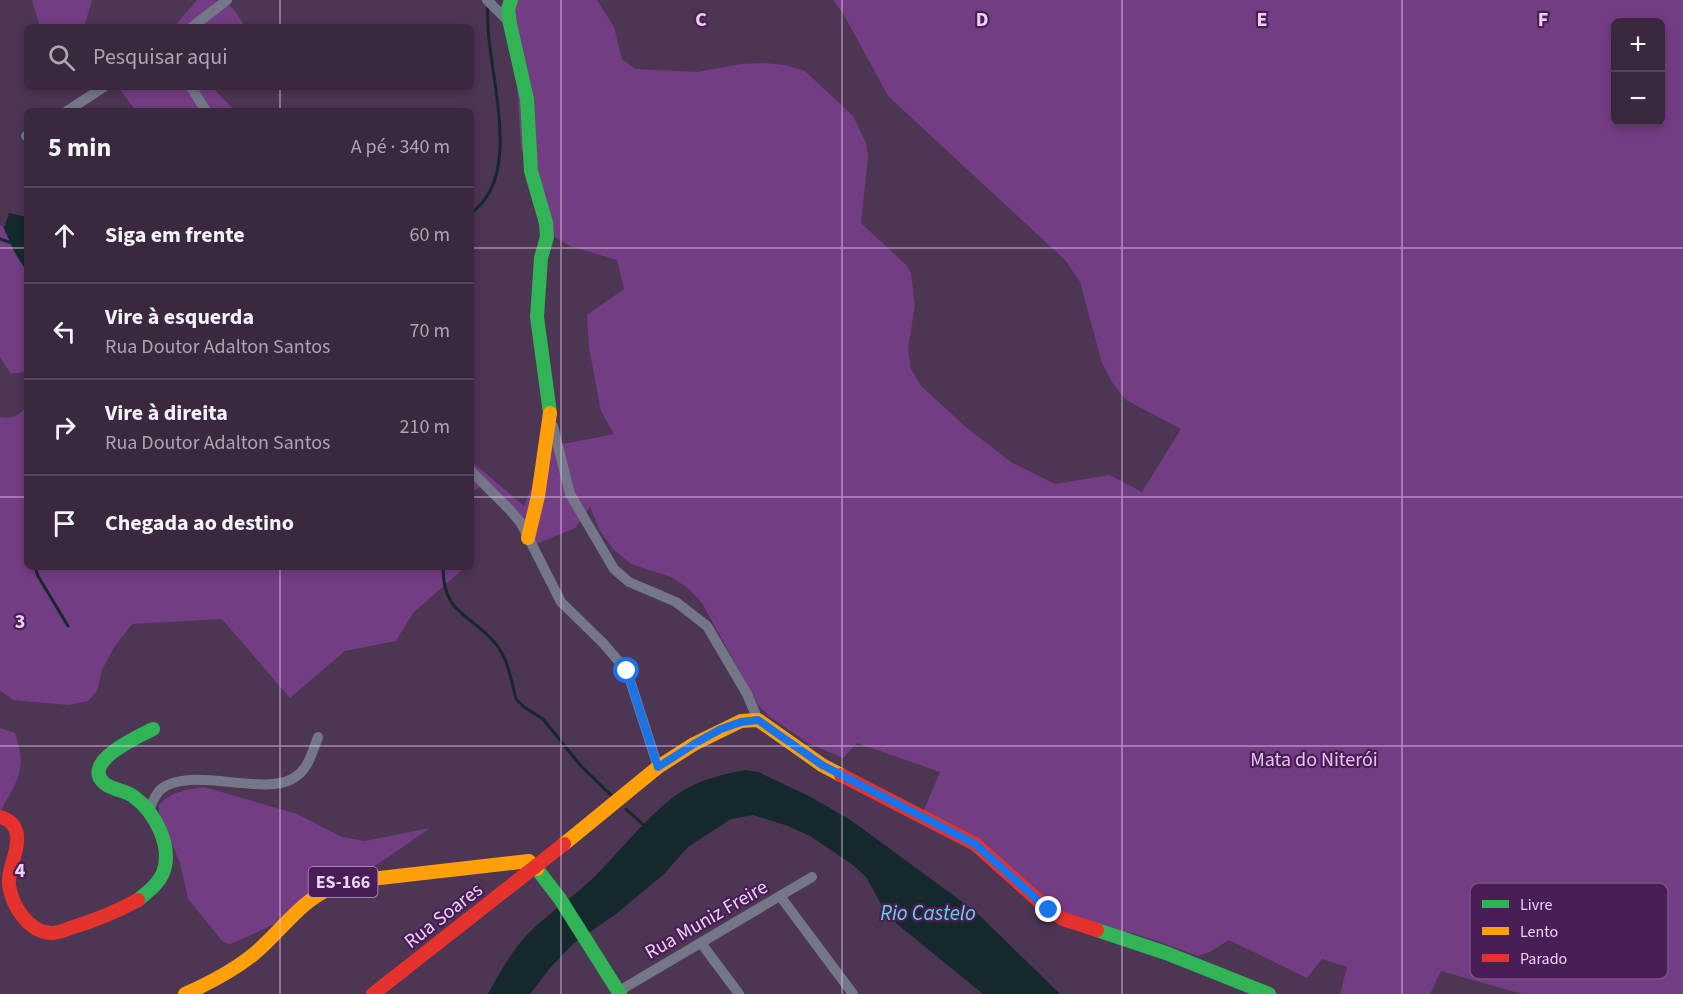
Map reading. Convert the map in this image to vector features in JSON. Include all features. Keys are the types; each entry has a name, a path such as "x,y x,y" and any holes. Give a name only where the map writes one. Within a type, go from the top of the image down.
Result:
{"main road":[{"path":"511,0 508,9 510,24 527,99 531,171 546,223 547,237 541,258 537,317 551,417 538,496 528,538"},
{"path":"758,720 822,765 975,844 1049,910 1063,919 1166,953 1269,994"},
{"name":"Rua Soares","path":"373,994 536,867 658,767 721,729 741,722 758,720"},
{"path":"0,817 10,821 15,828 18,843 9,873 16,908 27,921 40,930 52,933 86,923 139,901 153,888 167,866 166,846 149,810 127,792 107,786 101,779 100,770 105,760 120,746 153,729"},
{"name":"ES-166","path":"185,994 236,969 265,944 302,904 329,886 345,882 529,861 536,867"},
{"path":"536,867 560,899 620,992"}],"street":[{"path":"196,24 227,0"},
{"path":"487,0 510,24"},
{"path":"74,108 100,90"},
{"path":"193,90 204,108"},
{"path":"551,417 570,494 614,568 628,582 676,602 707,626 747,694 758,720"},
{"path":"474,474 521,523 561,602 603,643 627,671 658,767"},
{"path":"149,810 157,792 171,782 209,780 281,783 293,779 303,770 311,757 318,737"},
{"name":"Rua Muniz Freire","path":"620,992 812,877"},
{"path":"780,896 854,994"},
{"path":"702,943 738,994"}],"green space":[{"path":"32,0 92,0 85,24 39,24"},
{"path":"197,0 227,4 243,24 177,24"},
{"name":"Mata do Niterói","path":"512,0 597,0 614,27 622,59 635,69 698,72 741,64 764,63 785,65 805,71 853,116 866,143 868,157 861,223 906,265 911,273 915,305 908,349 911,369 921,386 967,428 1011,462 1055,484 1110,475 1142,492 1181,429 1126,400 1112,382 1102,363 1080,282 1065,260 888,96 844,15 833,0 1683,0 1683,994 1522,994 1441,971 1430,994 1340,994 1347,967 1322,959 1307,978 1229,940 1210,952 1198,956 1132,933 1115,931 1061,911 924,810 940,772 857,743 843,758 808,743 769,716 758,705 702,603 688,588 671,577 631,564 614,550 600,531 590,507 575,528 529,547 503,505 480,487 474,491 474,464 524,506 548,447 614,434 601,411 589,348 587,315 624,289 617,260 570,246 555,237 521,149"},
{"path":"120,90 215,90 232,108 134,108"},
{"path":"0,225 3,226 24,267 24,372 11,374 0,357"},
{"path":"24,409 24,570 462,570 413,613 396,641 345,651 290,698 222,619 132,624 113,649 102,670 97,691 88,701 68,705 13,700 0,690 0,417 9,418"},
{"path":"0,728 15,733 21,757 16,783 0,813"},
{"path":"204,787 297,814 342,837 365,841 430,828 333,892 282,920 230,944 223,942 188,899 180,863 159,813 159,805 169,797"}],"water":[{"path":"9,213 24,216 24,267 14,251 3,226 5,226"},
{"name":"Rio Castelo","path":"745,770 758,772 809,796 852,821 976,912 1060,994 983,994 897,924 882,906 866,877 853,865 810,836 753,815 731,819 688,847 663,875 616,914 574,943 550,968 530,994 488,994 509,958 528,934 591,880 661,807 698,783"}],"waterway":[{"path":"474,210 488,195 497,172 500,145 499,116 488,30 488,6"},
{"path":"0,239 12,243"},
{"path":"36,570 68,626"},
{"path":"443,570 447,595 453,604 495,643 503,655 516,699 543,719 581,766 612,796"},
{"path":"626,809 647,828"}],"traffic: fast":[{"path":"511,0 508,9 510,24 527,99 531,171 546,223 547,237 541,258 537,317 550,413"},
{"path":"138,900 155,885 163,873 166,852 164,841 155,820 141,803 133,796 107,785 99,775 100,767 115,750 153,729"},
{"path":"537,869 560,899 620,994"},
{"path":"1097,930 1166,953 1269,994"}],"traffic: slow":[{"path":"528,538 538,496 550,413"},
{"path":"564,844 658,767 694,744 741,721 758,720 822,765 841,775"},
{"path":"185,994 238,966 254,954 306,904 330,888 345,882 529,861 537,869"}],"traffic: jam":[{"path":"841,775 975,844 1049,910 1063,919 1097,930"},
{"path":"0,817 12,824 17,836 9,879 11,893 23,917 36,928 44,932 59,932 105,916 138,900"},
{"path":"373,994 564,844"}],"route":[{"path":"627,671 658,767 721,729 741,722 758,720 822,765 975,844 1049,910"}]}
